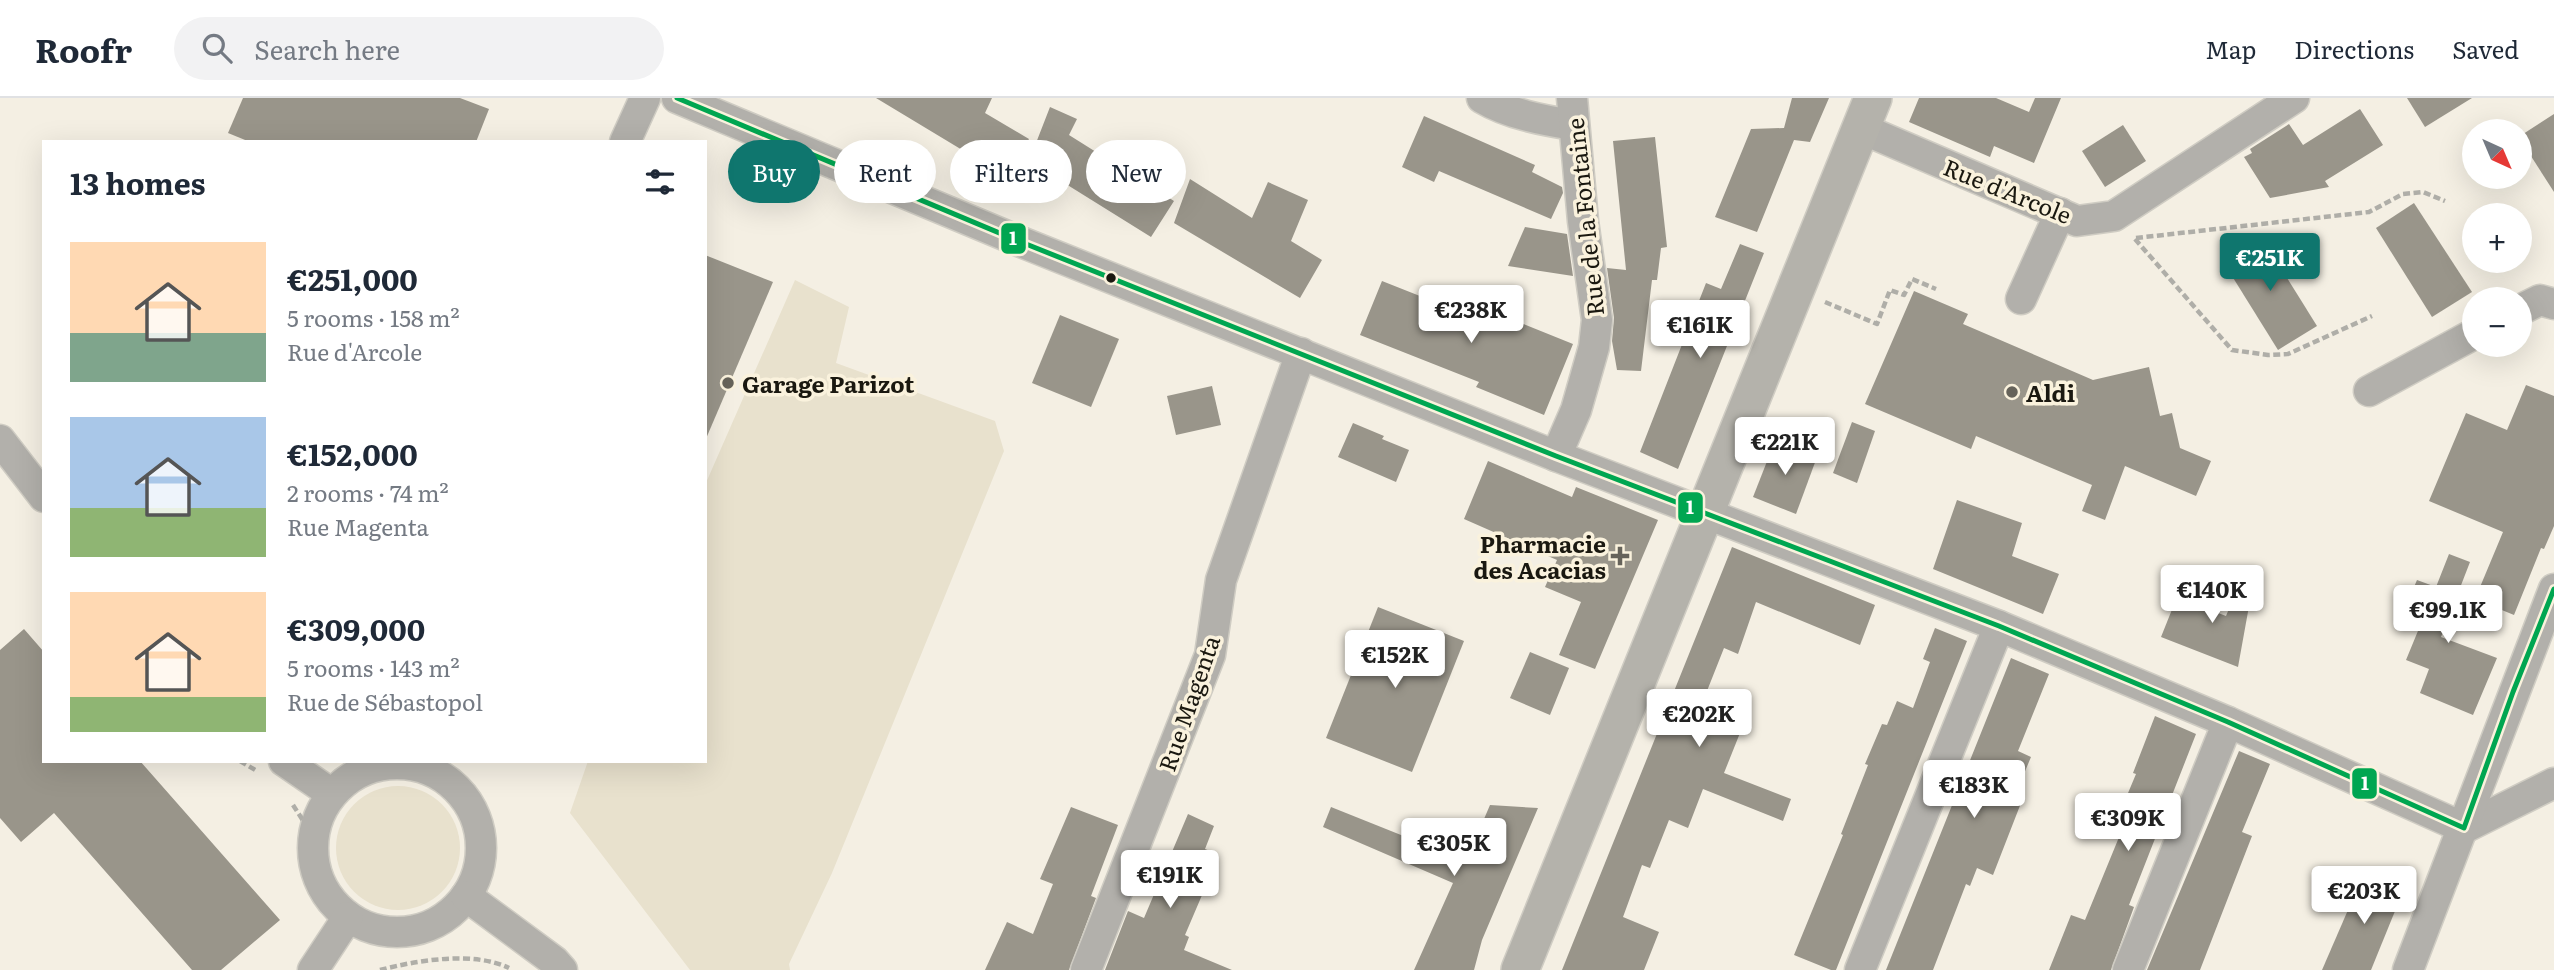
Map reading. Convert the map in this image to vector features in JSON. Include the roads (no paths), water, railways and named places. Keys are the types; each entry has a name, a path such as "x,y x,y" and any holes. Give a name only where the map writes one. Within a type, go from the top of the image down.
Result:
{"main road":[{"path":"1520,970 1867,113"}],"street":[{"path":"626,140 645,98"},
{"path":"1482,98 1536,119 1572,111"},
{"name":"Rue d'Arcole","path":"1867,113 2077,221 2114,216 2294,98"},
{"path":"694,101 1021,242 1556,456 1999,626 2228,722 2465,828 2554,783"},
{"name":"Rue de la Fontaine","path":"1556,456 1576,410 1594,347 1597,320 1572,111"},
{"path":"2021,299 2060,213"},
{"path":"2532,304 2540,300 2554,304"},
{"path":"2369,391 2462,341"},
{"name":"Rue Magenta","path":"1086,970 1210,655 1221,580 1301,353"},
{"path":"0,440 42,494"},
{"path":"2408,970 2465,828 2513,692 2554,589"},
{"path":"1860,970 1999,626"},
{"path":"2128,970 2228,722"},
{"path":"287,763 332,794"},
{"path":"418,764 442,777 463,795 476,819 481,845 478,872 466,896 451,913 432,925 411,932 389,932 368,927 348,917 331,901 319,881 313,836 320,814 332,794 350,779 371,768 418,764"},
{"path":"466,896 554,961 562,970"},
{"path":"313,970 348,917"}],"place":[{"name":"Garage Parizot","path":"728,383"},
{"name":"Aldi","path":"2012,392"},
{"name":"Pharmacie des Acacias","path":"1620,556"}]}
